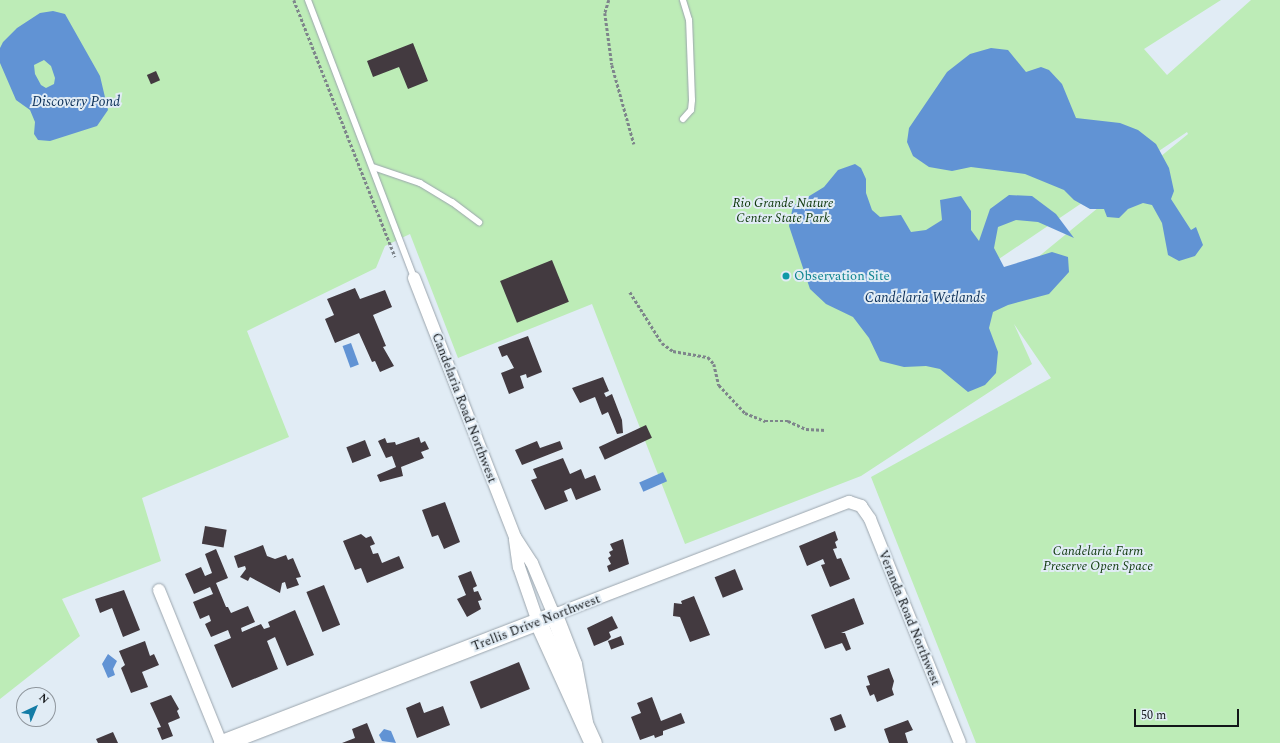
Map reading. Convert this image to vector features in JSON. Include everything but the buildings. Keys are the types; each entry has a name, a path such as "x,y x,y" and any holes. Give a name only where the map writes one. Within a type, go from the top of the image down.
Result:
{"street":[{"name":"Candelaria Road Northwest","path":"414,278 515,537 532,563 573,664 584,722"},
{"name":"Trellis Drive Northwest","path":"222,743 849,502"},
{"name":"Veranda Road Northwest","path":"849,502 861,506 870,519 960,743"},
{"name":"Candelaria Road Northwest","path":"515,537 519,567 538,622 558,670 593,743"},
{"path":"159,590 222,743"}],"lane":[{"path":"308,0 373,166 414,278"},
{"path":"683,0 689,20 692,100 691,110 683,119"},
{"path":"373,166 420,183 452,202 479,222"}],"path":[{"path":"294,0 393,256 398,261"},
{"path":"609,0 605,13 612,64 634,144"},
{"path":"630,292 662,344 673,351 708,357 714,364 719,385 739,407 753,417 765,421 788,421 806,429 826,430"}],"green space":[{"path":"0,0 1221,0 1144,49 1167,75 1251,0 1280,0 1280,743 976,743 871,477 1051,378 1014,324 1032,364 861,476 685,544 592,304 458,358 410,234 385,246 376,268 247,331 289,437 142,498 161,561 62,599 80,636 0,699","holes":["1187,132 1188,134 998,290 987,267"]}],"water":[{"name":"Discovery Pond","path":"53,11 65,14 100,76 108,110 97,126 50,141 38,140 34,134 35,122 30,110 16,100 0,63 0,48 3,42 17,28 40,13","holes":["44,60 51,66 55,78 54,84 46,88 41,85 35,74 34,65"]},
{"path":"991,48 1008,50 1026,72 1041,67 1049,70 1062,84 1076,118 1120,123 1138,130 1156,144 1169,168 1174,191 1171,199 1191,230 1196,227 1203,245 1195,256 1179,261 1168,255 1162,223 1152,205 1143,203 1128,209 1119,218 1107,217 1104,209 1090,209 1074,200 1064,190 1025,174 971,167 952,171 929,167 913,156 907,142 909,128 947,72 970,54"},
{"name":"Candelaria Wetlands","path":"855,164 861,168 866,179 866,193 872,210 880,217 901,215 911,232 926,230 942,220 940,200 961,196 971,211 971,230 979,241 990,209 1009,195 1032,196 1056,214 1074,238 1038,222 1016,220 998,227 994,248 1004,267 1052,252 1068,257 1069,272 1049,294 1008,305 993,312 989,328 998,352 996,373 985,385 968,392 940,369 926,366 904,367 880,361 869,338 853,317 826,304 810,289 789,226 793,206 824,187 838,170"},
{"path":"351,343 359,365 350,368 343,346"},
{"path":"663,472 667,481 643,492 639,483"},
{"path":"108,654 117,661 113,669 115,675 108,678 102,664"},
{"path":"384,729 391,731 396,743 382,741 379,735"}],"place":[{"name":"Observation Site","path":"786,276"}],"park label":[{"name":"Rio Grande Nature Center State Park","path":"783,212"},
{"name":"Candelaria Farm Preserve Open Space","path":"1098,560"}]}
